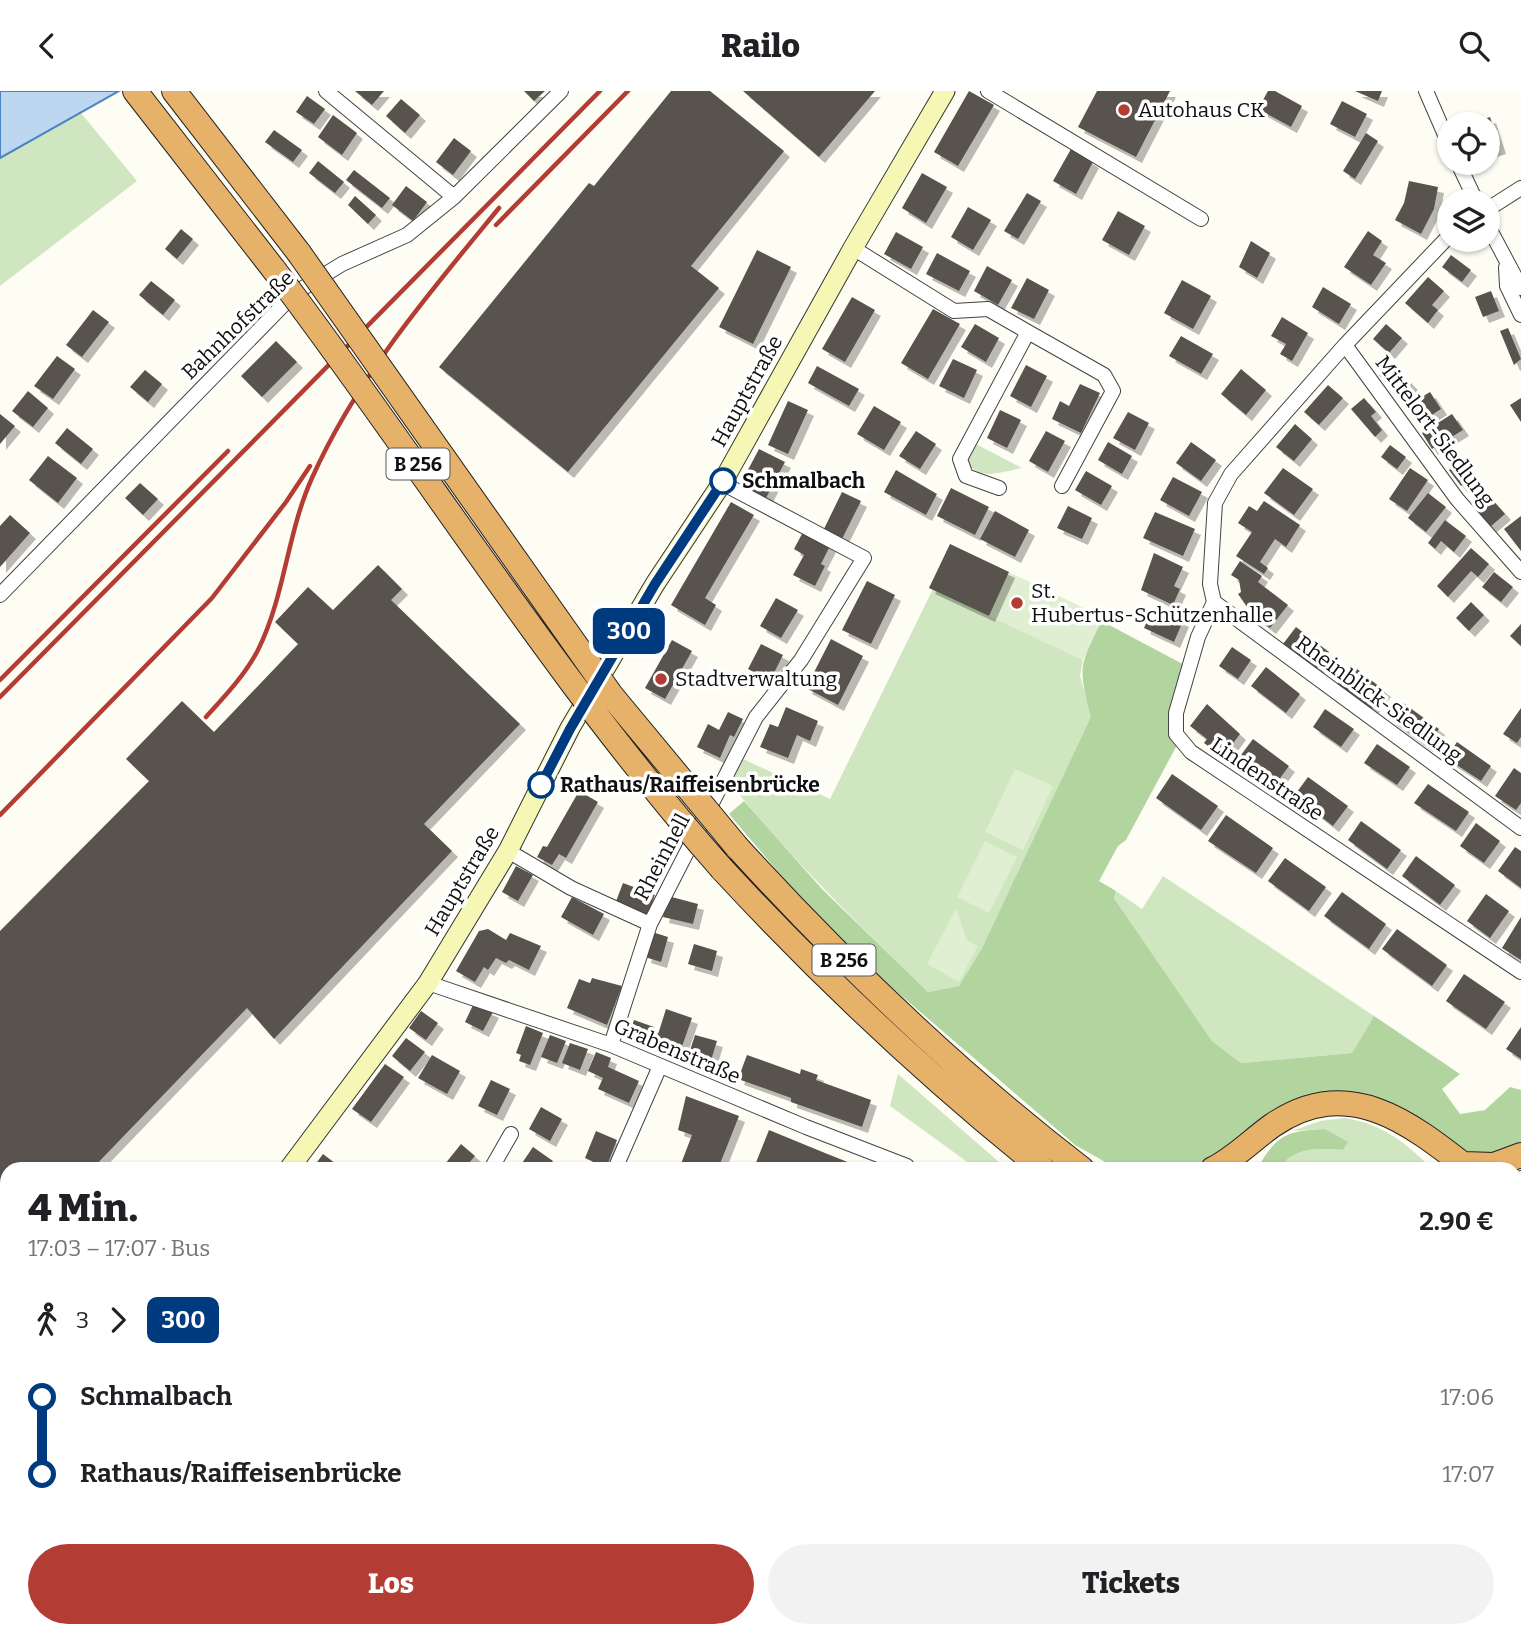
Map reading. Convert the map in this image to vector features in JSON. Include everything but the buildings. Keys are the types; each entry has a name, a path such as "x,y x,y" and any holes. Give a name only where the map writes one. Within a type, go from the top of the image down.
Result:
{"highway":[{"name":"B 256","path":"135,91 327,340 555,661 662,798 714,859 804,956 950,1076 1073,1162"},
{"name":"B 256","path":"174,91 299,253 611,695 672,771 1024,1159"},
{"path":"1223,1162 1291,1114 1340,1103 1373,1107 1401,1120 1452,1162"},
{"path":"1253,1162 1261,1150 1288,1127 1307,1118 1348,1113 1388,1124 1450,1162"},
{"path":"1047,1142 1089,1162"},
{"path":"1501,1162 1521,1155"}],"main road":[{"name":"Hauptstraße","path":"294,1162 428,983 508,851 570,729 655,584 722,483 852,248 945,91"}],"street":[{"path":"326,91 454,197"},
{"name":"Bahnhofstraße","path":"0,595 295,293 342,264 407,235 454,197 561,91"},
{"path":"988,91 1201,219"},
{"path":"1426,91 1437,116"},
{"path":"1500,201 1521,188"},
{"path":"852,248 954,311 988,309 1104,375 1113,391 1062,486"},
{"path":"1214,602 1210,573 1215,503 1231,474 1345,345 1437,249"},
{"path":"1500,252 1521,288"},
{"path":"1506,265 1507,286 1521,315"},
{"path":"999,488 966,476 960,459 1028,333"},
{"name":"Mittelort-Siedlung","path":"1345,345 1457,499 1521,572"},
{"name":"Rheinhell","path":"611,1045 650,924 756,717 801,660 864,558 722,483"},
{"name":"Rheinblick-Siedlung","path":"1214,602 1521,828"},
{"name":"Lindenstraße","path":"1214,602 1198,637 1175,713 1176,734 1191,753 1521,972"},
{"path":"508,851 571,888 650,924"},
{"name":"Grabenstraße","path":"428,983 611,1045 900,1162"},
{"path":"618,1162 660,1066"},
{"path":"495,1162 511,1135"}],"green space":[{"path":"81,113 137,181 0,286 0,158"},
{"path":"974,443 1022,468 991,474 978,472 966,461"},
{"name":"St. Hubertus-Schützenhalle","path":"950,544 1103,617 1083,660 929,588"},
{"path":"933,589 1083,660 1080,676 1092,717 982,948 959,986 928,992 793,856 719,769 730,753 830,799"},
{"path":"1103,617 1111,626 1194,670 1176,747 1126,840 1118,846 1099,881 1116,891 1114,898 1212,1041 1241,1063 1352,1053 1374,1016 1460,1074 1442,1089 1460,1114 1485,1110 1510,1087 1521,1090 1521,1142 1517,1146 1480,1160 1345,1098 1203,1162 1105,1162 1075,1145 889,985 806,905 729,814 744,801 822,889 928,992 959,986 982,948 1091,717 1083,675 1089,646"},
{"path":"1015,769 1053,786 1023,850 985,832"},
{"path":"985,841 1017,857 989,913 957,897"},
{"path":"1163,876 1374,1016 1352,1053 1241,1063 1212,1041 1114,898 1116,891 1142,909"},
{"path":"956,908 967,940 978,946 959,982 927,964"},
{"path":"898,1074 999,1162 967,1162 890,1106"},
{"path":"1344,1118 1370,1125 1392,1136 1425,1162 1285,1162 1307,1150 1343,1150 1326,1129 1292,1131 1320,1121"},
{"path":"1325,1129 1348,1142 1343,1150 1307,1150 1285,1162 1262,1162 1277,1141 1301,1131"}],"water":[{"path":"0,91 119,91 0,158"}],"railway":[{"path":"0,697 600,91"},
{"path":"496,225 628,91"},
{"path":"206,717 241,677 258,650 274,608 304,499 330,441 396,337 499,208"},
{"path":"0,680 228,451"},
{"path":"0,815 212,598 286,502 310,466"}],"bus line":[{"name":"300","path":"541,785 570,729 655,584 723,481"}],"place":[{"name":"Autohaus CK","path":"1124,110"},
{"name":"Schmalbach","path":"723,481"},
{"name":"St. Hubertus-Schützenhalle","path":"1017,603"},
{"name":"Stadtverwaltung","path":"661,679"},
{"name":"Rathaus/Raiffeisenbrücke","path":"541,785"}]}
